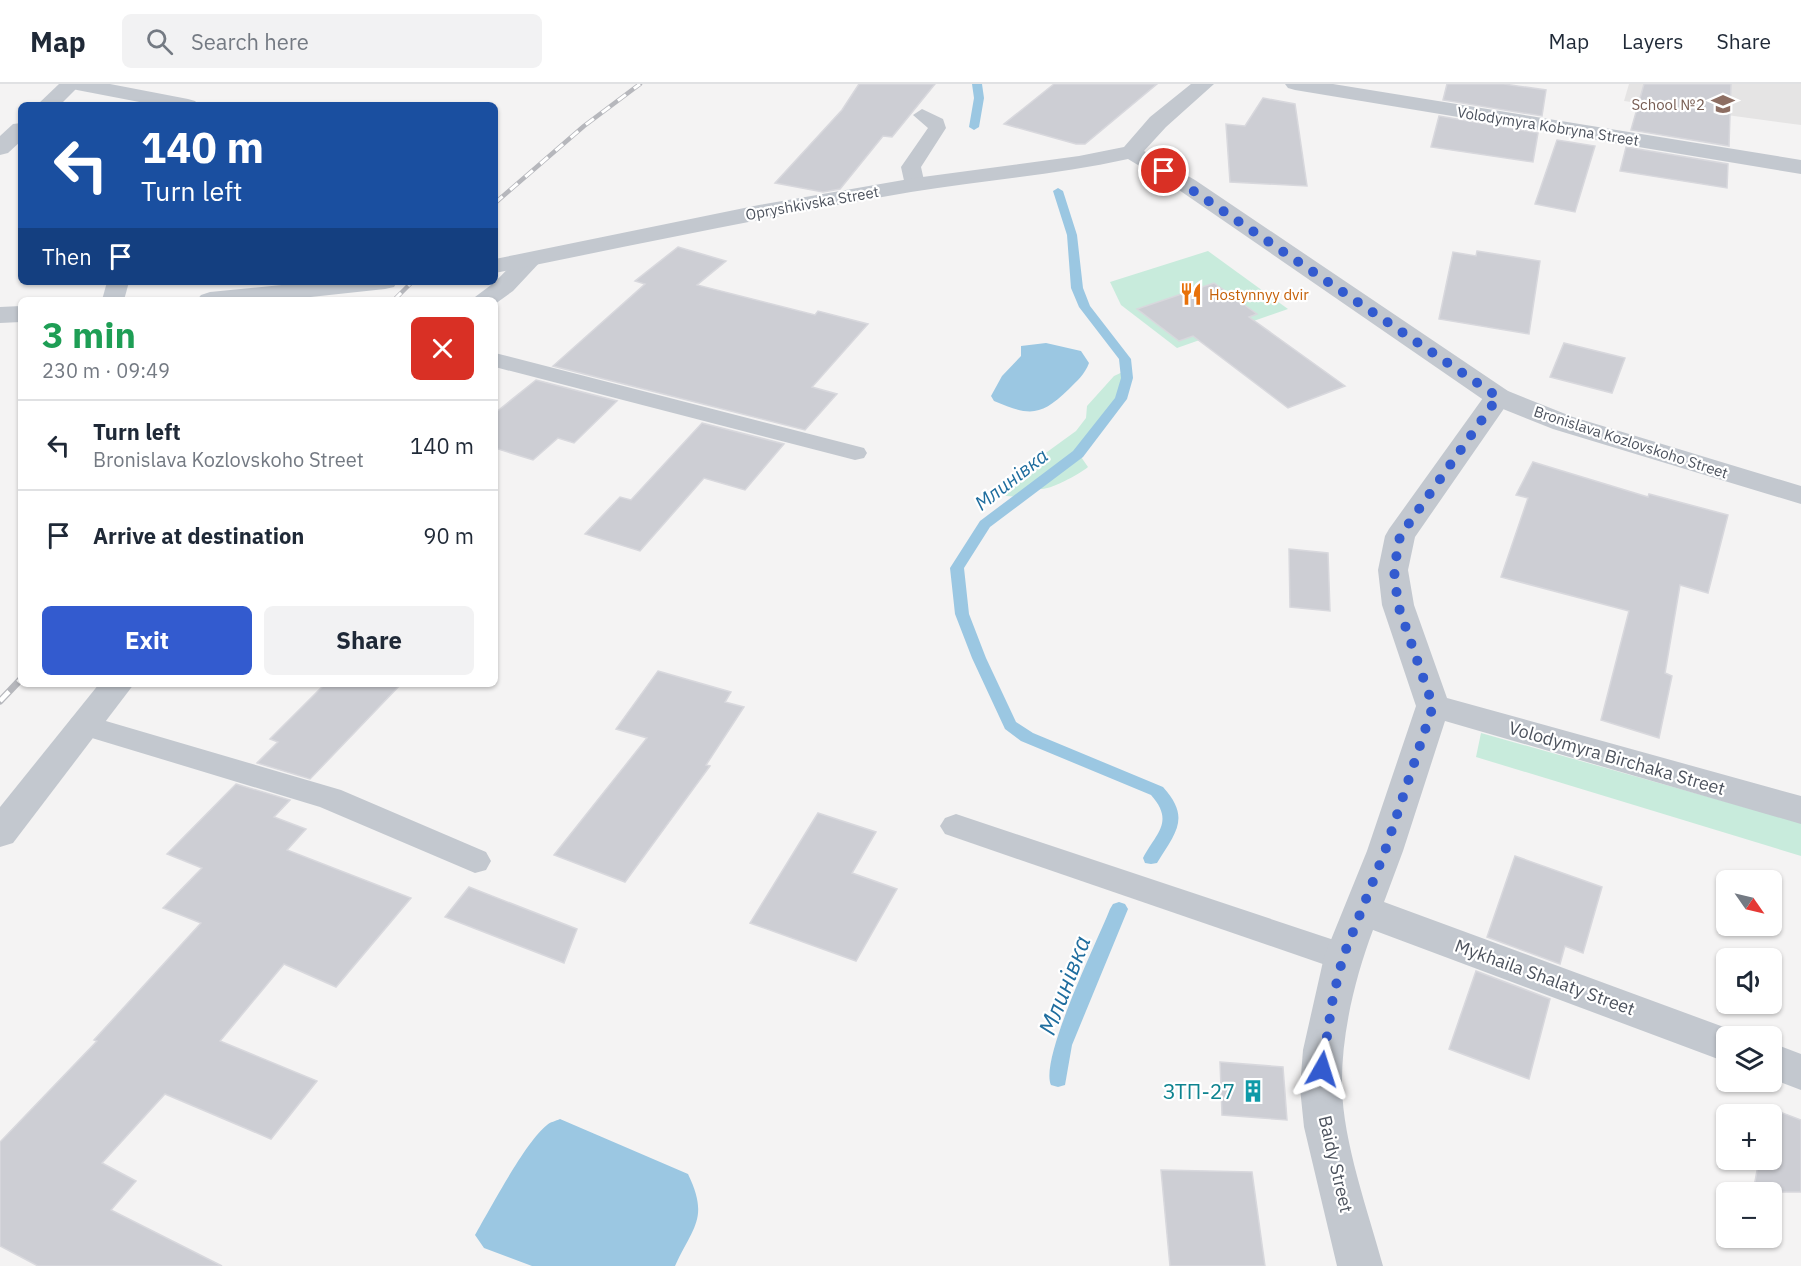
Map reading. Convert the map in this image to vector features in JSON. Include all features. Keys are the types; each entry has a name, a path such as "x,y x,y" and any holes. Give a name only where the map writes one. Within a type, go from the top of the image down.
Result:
{"street":[{"path":"51,102 71,84"},
{"path":"78,84 172,102"},
{"path":"1131,152 1158,122 1204,84"},
{"name":"Volodymyra Kobryna Street","path":"1295,84 1801,167"},
{"path":"0,148 18,132"},
{"name":"Opryshkivska Street","path":"498,265 671,228 915,185 1078,163 1131,152"},
{"name":"Bronislava Kozlovskoho Street","path":"1131,152 1187,185 1498,397 1563,423 1801,495"},
{"path":"488,297 504,286 530,260"},
{"path":"239,297 357,285"},
{"path":"0,315 18,314"},
{"path":"1433,706 1398,605 1394,570 1400,536 1498,397"},
{"path":"0,833 82,725 114,687"},
{"name":"Volodymyra Birchaka Street","path":"1433,706 1801,810"},
{"name":"Baidy Street","path":"1360,1266 1325,1126 1321,1088 1323,1050 1343,957 1363,910 1433,706"},
{"name":"Mykhaila Shalaty Street","path":"1363,910 1716,1041"},
{"path":"1782,1065 1801,1072"}],"lane":[{"path":"915,185 911,167 937,128 936,123 922,115"},
{"path":"498,361 855,453"},
{"path":"82,725 330,798 474,861"},
{"path":"956,826 1343,957"}],"shaded area":[{"name":"School №2","path":"1629,84 1801,84 1801,125 1624,101"}],"green space":[{"name":"Hostynnyy dvir","path":"1208,251 1288,309 1177,348 1121,305 1110,282"},
{"path":"1127,370 1121,399 1079,454 1088,467 1051,487 1033,490 1020,497 1006,496 1002,490 1007,481 1076,431 1086,418 1087,406 1114,376"},
{"path":"1481,733 1801,823 1801,856 1476,757"}],"water":[{"path":"1046,343 1081,351 1089,363 1078,380 1050,405 1034,411 1017,409 994,401 991,396 1002,376 1021,356 1021,346"},
{"path":"560,1119 688,1174 698,1201 698,1212 693,1230 675,1266 532,1266 484,1248 475,1235 499,1193 538,1133 548,1124"}],"building":[{"path":"859,84 935,84 892,137 883,136 840,189 823,192 775,183 842,110"},
{"path":"1054,84 1157,84 1085,144 1076,144 1004,124"},
{"path":"1447,84 1504,84 1546,90 1542,116 1443,100"},
{"path":"1644,84 1731,84 1729,146 1631,130"},
{"path":"1263,98 1295,104 1307,186 1230,182 1226,124 1245,126"},
{"path":"1439,116 1538,133 1533,162 1431,147"},
{"path":"1557,140 1595,146 1575,212 1535,204"},
{"path":"1626,147 1728,164 1727,188 1620,171"},
{"path":"678,247 726,261 697,285 815,315 818,311 868,324 812,387 837,394 805,430 553,366 645,284 635,281"},
{"path":"1477,251 1540,261 1529,334 1439,319 1453,252 1476,256"},
{"path":"1214,283 1257,314 1249,317 1345,386 1288,408 1193,336 1179,341 1137,309"},
{"path":"1564,343 1625,358 1612,393 1550,377"},
{"path":"536,380 617,401 574,443 558,438 533,460 498,449 498,411"},
{"path":"702,423 784,444 745,490 704,478 640,551 585,534 620,497 631,500"},
{"path":"1533,462 1648,497 1649,494 1728,515 1708,593 1680,585 1665,673 1672,676 1659,738 1601,720 1629,611 1501,577 1528,498 1516,495"},
{"path":"1289,549 1328,553 1330,611 1290,607"},
{"path":"658,671 731,692 725,702 744,707 706,765 710,766 625,882 554,855 647,738 616,729"},
{"path":"322,687 398,687 310,779 257,763 278,742 270,739"},
{"path":"236,784 290,800 274,817 306,829 287,850 411,898 336,987 284,964 220,1041 317,1081 271,1139 165,1094 102,1163 136,1181 111,1210 222,1266 38,1266 0,1246 0,1142 97,1041 94,1040 201,923 163,908 202,868 167,854"},
{"path":"818,813 876,832 852,873 897,889 856,961 750,923"},
{"path":"1515,856 1602,887 1583,953 1565,946 1560,964 1487,937"},
{"path":"469,887 577,929 564,963 445,917"},
{"path":"1476,971 1550,999 1529,1079 1449,1049"},
{"name":"ЗТП-27","path":"1220,1062 1283,1067 1287,1120 1222,1115"},
{"path":"1782,1113 1801,1120 1801,1192 1782,1192 1782,1182 1755,1182 1757,1170 1782,1170"},
{"path":"1161,1170 1252,1172 1265,1266 1170,1266"}],"waterway":[{"name":"Млинівка","path":"974,127 979,98 977,84"},
{"name":"Млинівка","path":"1058,191 1072,235 1077,288 1085,307 1125,359 1127,378 1121,399 1078,454 985,524 957,568 962,614 979,658 1010,725 1027,737 1157,791 1165,800 1172,817 1167,832 1151,858"},
{"name":"Млинівка","path":"1058,1079 1063,1045 1119,909"}],"railway":[{"path":"498,200 584,126 640,84"},
{"path":"397,297 409,285"},
{"path":"0,701 18,682"}],"place":[{"name":"School №2","path":"1723,104"},
{"name":"Hostynnyy dvir","path":"1191,294"},
{"name":"ЗТП-27","path":"1253,1091"}],"route":[{"path":"1164,171 1498,397 1400,536 1394,570 1398,605 1433,706 1385,851 1343,957 1323,1050 1322,1069"}]}
